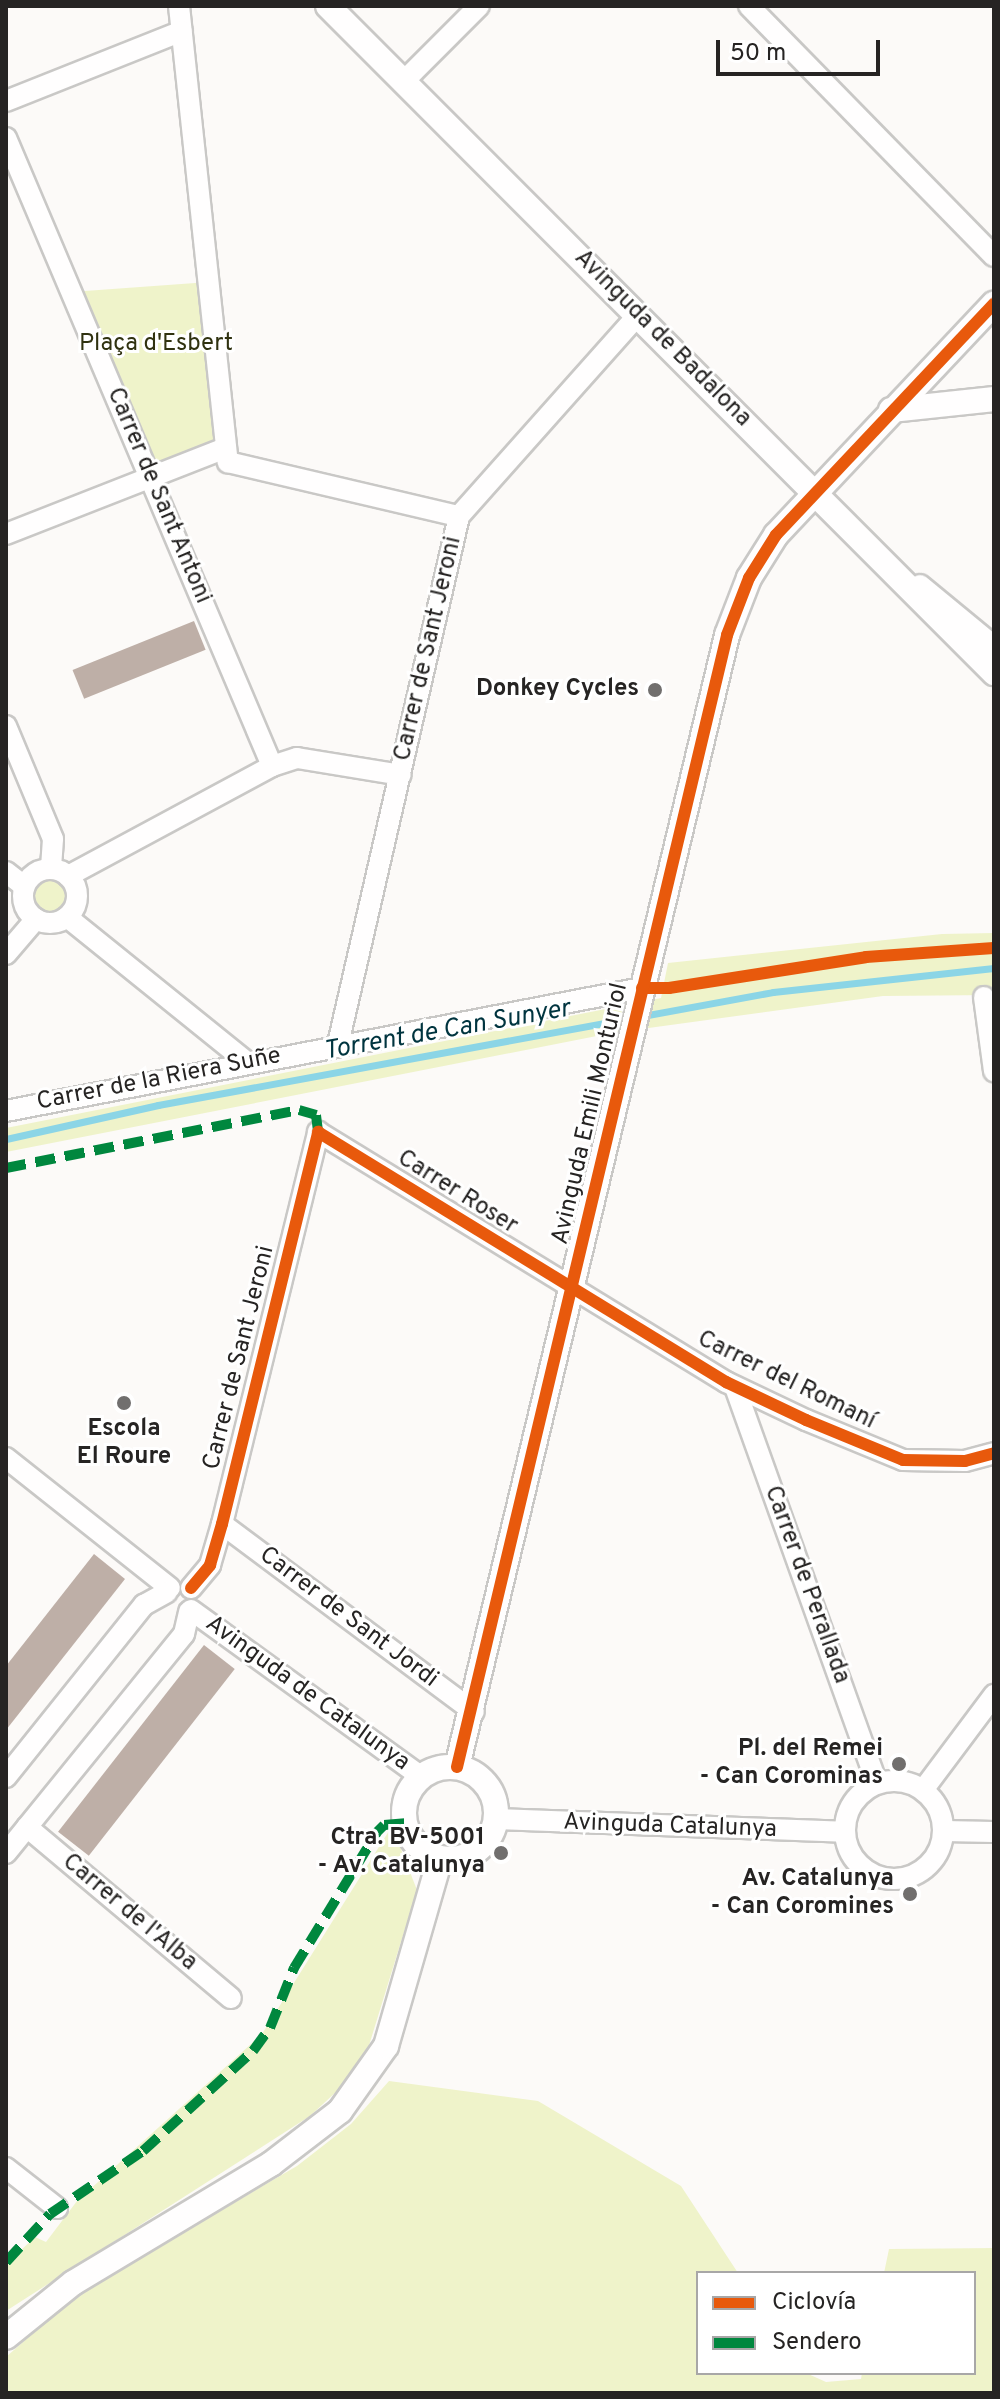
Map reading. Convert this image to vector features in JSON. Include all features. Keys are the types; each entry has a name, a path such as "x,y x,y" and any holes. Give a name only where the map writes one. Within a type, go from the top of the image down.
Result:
{"street":[{"path":"179,6 227,455"},
{"name":"Avinguda de Badalona","path":"328,6 814,492 875,549 994,673"},
{"path":"404,81 479,6"},
{"path":"749,6 994,256"},
{"path":"6,101 182,31"},
{"name":"Carrer de Sant Antoni","path":"6,138 272,766"},
{"name":"Avinguda Emili Monturiol","path":"457,1767 474,1712 727,635 749,578 776,535 994,304"},
{"name":"Carrer de Sant Jeroni","path":"338,1044 459,516 638,315"},
{"path":"891,410 994,399"},
{"path":"6,534 227,455 459,516"},
{"path":"875,549 994,646"},
{"path":"6,726 53,839 60,872 77,898 67,917 54,923 36,919 24,904 24,886 37,871 60,872 272,766 297,758 401,775"},
{"path":"6,872 24,886"},
{"path":"67,917 248,1063"},
{"path":"6,954 36,919"},
{"name":"Carrer de la Riera Suñe","path":"6,1111 338,1044 641,993"},
{"path":"984,997 994,1071"},
{"name":"Carrer de Sant Jeroni","path":"176,1589 210,1565 318,1132"},
{"name":"Carrer Roser","path":"318,1132 573,1291"},
{"name":"Carrer del Romaní","path":"573,1291 735,1387 903,1460 965,1461 994,1453"},
{"name":"Carrer de Perallada","path":"735,1387 877,1783"},
{"path":"6,1458 176,1589 196,1598 184,1634 6,1853"},
{"name":"Carrer de Sant Jordi","path":"222,1524 474,1712"},
{"path":"6,1777 144,1605 176,1589"},
{"name":"Avinguda de Catalunya","path":"176,1589 168,1609 179,1615 190,1611 422,1777"},
{"path":"923,1790 994,1695"},
{"path":"457,1767 479,1777 491,1791 496,1819 476,1850 440,1859 419,1847 405,1823 405,1801 422,1777 457,1767"},
{"path":"894,1780 923,1790 941,1814 944,1831 934,1859 921,1871 892,1880 863,1869 852,1857 844,1832 854,1800 877,1783 894,1780"},
{"name":"Avinguda Catalunya","path":"496,1819 844,1832"},
{"name":"Carrer de l'Alba","path":"27,1827 231,1998"},
{"path":"944,1831 994,1832"},
{"path":"6,2337 73,2283 271,2164 340,2111 386,2046 440,1859"},
{"path":"6,2168 57,2208"}],"green space":[{"name":"Plaça d'Esbert","path":"209,282 225,437 160,476 71,292"},
{"path":"49,869 68,877 76,896 68,915 49,923 30,915 22,896 30,877"},
{"path":"994,933 994,995 883,996 612,1033 6,1152 6,1128 661,998 668,963 942,934"},
{"path":"392,1826 417,1890 362,2068 310,2116 6,2311 6,2264 35,2237 46,2242 77,2201 262,2034"},
{"path":"389,2081 538,2101 681,2186 737,2271 696,2271 696,2375 810,2375 826,2382 861,2379 862,2375 976,2375 976,2271 884,2271 889,2249 994,2248 994,2393 6,2393 6,2357 57,2312 110,2275 297,2166 351,2124"}],"building":[{"path":"194,621 206,650 84,699 73,670"},
{"path":"94,1554 125,1579 6,1730 6,1666"},
{"path":"204,1645 235,1669 89,1856 58,1832"}],"waterway":[{"name":"Torrent de Can Sunyer","path":"6,1139 158,1105 773,992 994,968"}],"marked path":[{"path":"6,1168 299,1110 316,1115 318,1132"},
{"path":"6,2262 50,2214 143,2151 253,2051 270,2028 294,1968 377,1832 384,1825 405,1823"}],"cycle path":[{"path":"457,1767 727,635 749,578 776,535 994,304"},
{"path":"642,988 669,988 866,957 994,948"},
{"path":"191,1588 210,1565 222,1524 318,1132 726,1382 806,1420 903,1460 965,1461 994,1453"}],"place":[{"name":"Donkey Cycles","path":"655,690"},
{"name":"Escola El Roure","path":"124,1403"},
{"name":"Pl. del Remei - Can Corominas","path":"899,1764"},
{"name":"Ctra. BV-5001 - Av. Catalunya","path":"501,1853"},
{"name":"Av. Catalunya - Can Coromines","path":"910,1894"}]}
